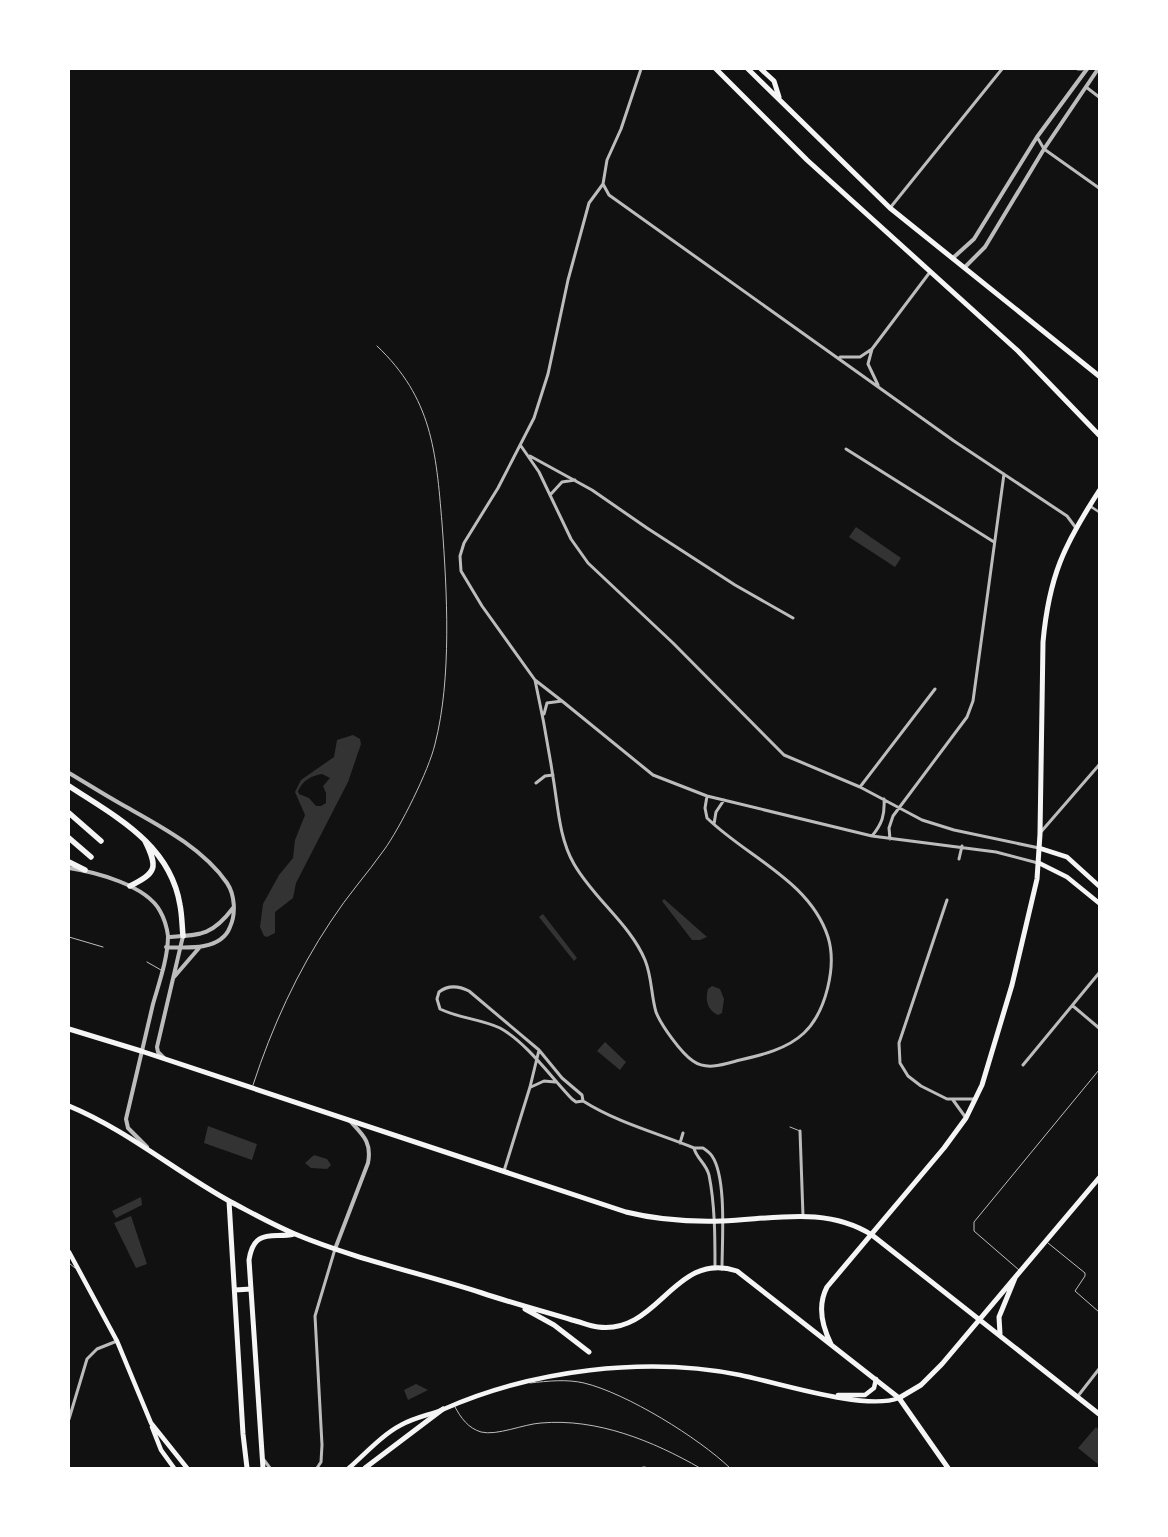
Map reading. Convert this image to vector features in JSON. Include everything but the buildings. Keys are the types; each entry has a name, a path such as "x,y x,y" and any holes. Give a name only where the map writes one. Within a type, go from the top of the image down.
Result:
{"highway":[{"path":"69,786 141,835 159,854 176,888 180,905 183,936"},
{"path":"69,813 101,841"},
{"path":"130,886 149,876 154,866 153,857 141,835"},
{"path":"69,838 91,857"},
{"path":"69,862 85,870"}],"main road":[{"path":"716,69 807,160 1018,351 1099,434"},
{"path":"748,69 890,208 954,257 1099,376"},
{"path":"761,69 774,81 779,98"},
{"path":"832,1347 823,1323 821,1310 824,1294 925,1173 966,1118 977,1099 1012,985 1032,908 1039,864 1043,642 1046,610 1057,565 1076,528 1099,491"},
{"path":"1039,848 1067,857 1099,886"},
{"path":"1039,864 1068,876 1099,903"},
{"path":"69,1029 142,1051 648,1218 669,1221 722,1221 803,1216 830,1217 843,1221 872,1235 1000,1334 1099,1414"},
{"path":"69,1106 147,1149 230,1201 295,1234 335,1249 518,1306 598,1327 618,1325 650,1311 687,1276 704,1270 734,1270 745,1276 832,1347 899,1398 948,1468"},
{"path":"349,1468 386,1435 401,1425 453,1404 524,1384 609,1367 660,1366 708,1369 826,1394 875,1402 889,1402 908,1395 932,1374 1099,1178"},
{"path":"230,1201 242,1434 247,1468"},
{"path":"263,1468 249,1260 257,1242 270,1234 295,1234"},
{"path":"69,1252 117,1340 161,1450 174,1468"},
{"path":"1000,1334 999,1317 1018,1273"},
{"path":"235,1290 251,1289"},
{"path":"518,1306 554,1325 589,1352"},
{"path":"826,1394 865,1395 874,1388 876,1379"},
{"path":"365,1468 445,1408"},
{"path":"151,1423 187,1468"}],"street":[{"path":"641,69 621,129 607,160 603,184 589,203 568,280 545,386 531,426 464,543 461,571 468,585 534,680 653,775 707,796 872,836 962,846 1005,854 1039,864"},
{"path":"890,208 1002,69"},
{"path":"954,257 974,239 1038,137 1087,69"},
{"path":"965,266 985,247 1044,149 1098,69"},
{"path":"1075,85 1085,86 1099,97"},
{"path":"1038,137 1044,149 1099,188"},
{"path":"603,184 610,195 878,386 1067,516 1076,528"},
{"path":"998,202 1008,208"},
{"path":"839,357 860,357 872,349 930,272"},
{"path":"872,349 868,364 878,386"},
{"path":"521,446 530,456 551,494 571,538 588,563 704,673 772,746 797,763 860,787 942,827 1039,848"},
{"path":"846,449 994,542"},
{"path":"530,456 575,480 735,585 793,618"},
{"path":"890,839 890,822 967,717 973,701 1004,474"},
{"path":"551,494 562,482 575,480"},
{"path":"1090,506 1099,512"},
{"path":"534,680 543,718 564,838 574,865 593,892 637,944 649,971 656,1011 660,1020 684,1053 694,1062 703,1065 719,1066 766,1054 795,1040 813,1022 826,995 832,971 828,938 817,912 794,886 714,825 706,815 707,796"},
{"path":"860,787 935,689"},
{"path":"543,718 547,703 562,701"},
{"path":"1040,834 1099,764"},
{"path":"69,773 159,825 195,852 227,883 231,891 233,920 225,935 199,948 174,977"},
{"path":"536,783 545,776 552,775"},
{"path":"872,836 881,826 884,817 884,798"},
{"path":"714,825 716,812 724,800"},
{"path":"959,859 962,846"},
{"path":"69,868 85,870 130,886 148,897 160,909 168,937 162,970 126,1119 128,1128 147,1149"},
{"path":"947,900 900,1043 900,1062 908,1076 931,1092 953,1099 977,1099"},
{"path":"168,937 209,932 219,925 233,908"},
{"path":"165,1059 158,1052 157,1046 183,936"},
{"path":"166,947 199,948"},
{"path":"1023,1065 1099,973"},
{"path":"583,1101 582,1095 562,1078 539,1050 469,991 461,987 448,987 439,992 438,1005 444,1011 460,1014 504,1031 576,1102 583,1101 617,1119 694,1148 703,1148 712,1156 721,1195 722,1269"},
{"path":"1073,1006 1099,1028"},
{"path":"504,1171 530,1087 539,1050"},
{"path":"530,1087 544,1081 556,1082"},
{"path":"953,1099 966,1118"},
{"path":"317,1468 321,1462 322,1445 315,1316 335,1249 368,1162 370,1152 365,1136 350,1121"},
{"path":"800,1131 803,1216"},
{"path":"680,1142 683,1133"},
{"path":"694,1148 696,1155 704,1161 708,1174 714,1221 716,1269"},
{"path":"69,1419 86,1359 97,1349 117,1340"},
{"path":"1078,1396 1099,1370"},
{"path":"262,1457 270,1468"}],"lane":[{"path":"252,1088 286,998 332,919 386,848 415,793 435,745 443,693 446,628 445,562 437,466 421,403 397,365 377,346"},
{"path":"69,936 102,948"},
{"path":"147,962 162,970"},
{"path":"1018,1273 974,1231 973,1225 978,1216 1099,1070"},
{"path":"790,1127 800,1131"},
{"path":"1045,1241 1085,1273 1086,1276 1075,1291 1099,1312"},
{"path":"69,1263 80,1271"},
{"path":"524,1384 544,1381 579,1382 612,1392 697,1441 730,1468"},
{"path":"453,1404 464,1422 471,1428 482,1432 541,1423 588,1425 632,1437 700,1468"}],"shaded area":[{"path":"856,527 901,558 895,567 849,537"},
{"path":"353,735 360,739 361,744 348,782 296,883 293,898 275,912 275,933 267,937 264,936 260,927 263,904 279,875 293,858 295,840 305,815 295,792 301,780 334,757 337,740","holes":["322,774 330,778 323,786 326,793 326,803 321,806 316,806 309,798 299,794 300,787 311,777"]},
{"path":"664,899 707,937 700,940 692,940 662,901"},
{"path":"543,914 577,958 574,961 539,917"},
{"path":"712,986 720,989 724,999 722,1013 718,1015 711,1010 707,1000 708,989"},
{"path":"605,1042 626,1062 620,1070 597,1051"},
{"path":"208,1126 257,1144 252,1160 204,1143"},
{"path":"314,1155 327,1159 331,1165 327,1169 311,1168 305,1163"},
{"path":"141,1197 142,1205 116,1218 112,1211"},
{"path":"131,1216 147,1264 136,1268 114,1223"},
{"path":"416,1384 428,1390 408,1400 404,1390"},
{"path":"1096,1427 1099,1430 1099,1465 1078,1448"}]}
